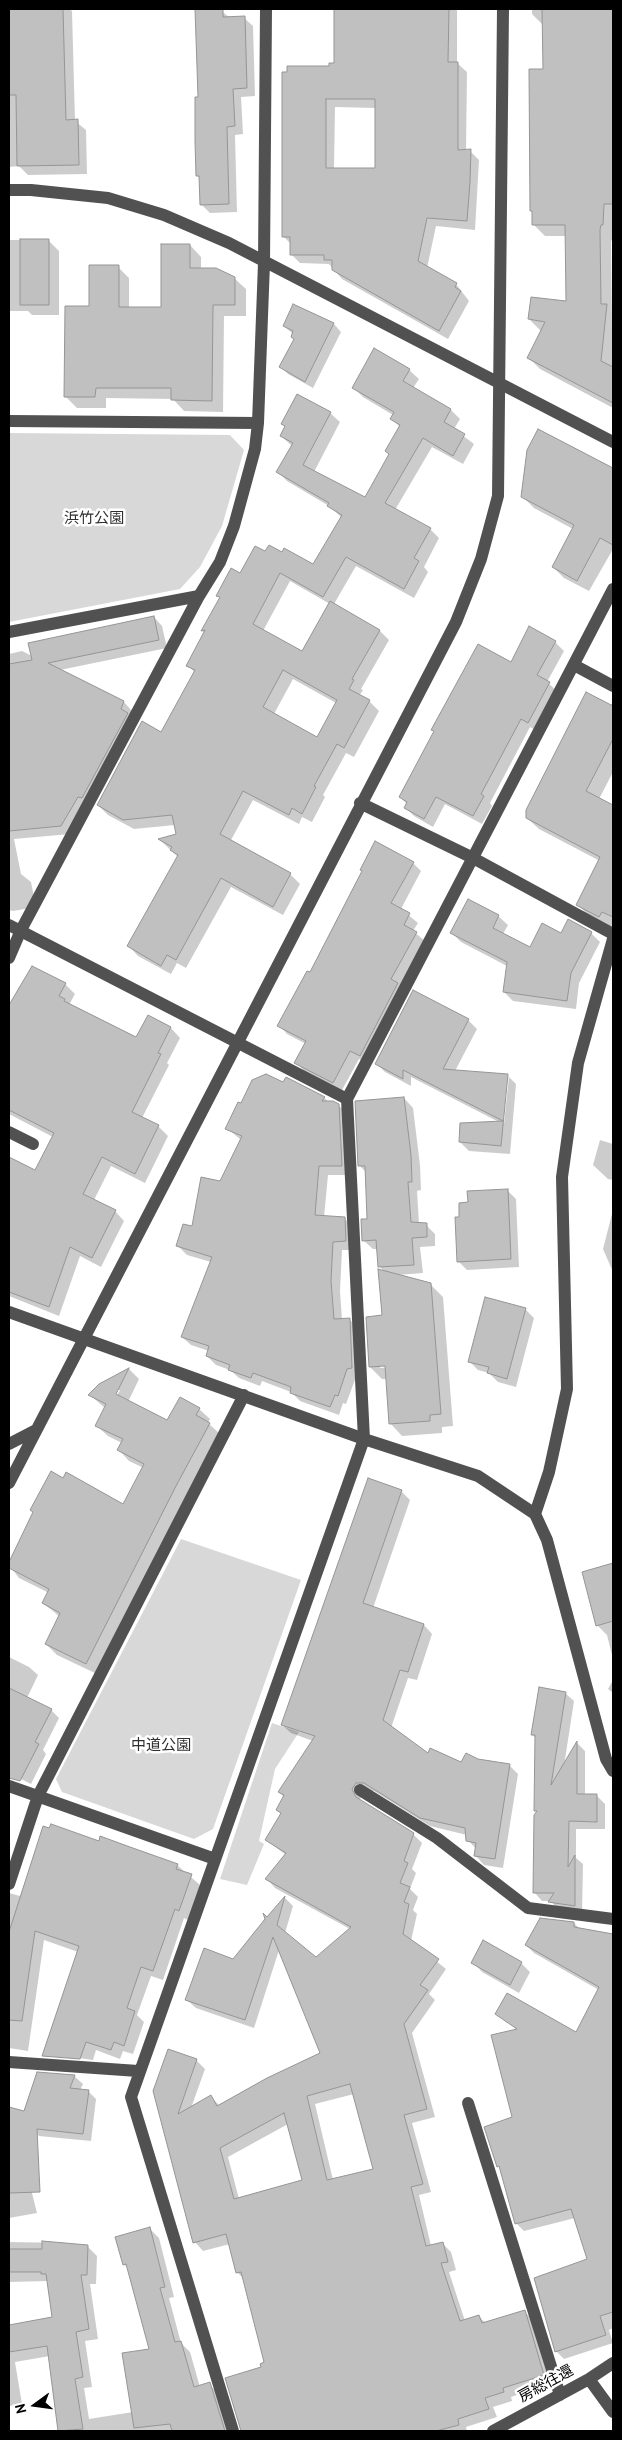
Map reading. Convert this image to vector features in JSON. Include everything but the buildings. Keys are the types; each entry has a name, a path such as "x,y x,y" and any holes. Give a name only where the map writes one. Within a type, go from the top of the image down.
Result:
{"street":[{"path":"9,958 21,930 199,596 220,562 234,526 255,449 258,423 264,263 266,9"},
{"path":"9,1483 360,803 456,622 481,559 498,496 503,9"},
{"path":"9,190 31,190 108,198 164,215 229,244 613,442"},
{"path":"9,421 258,423"},
{"path":"233,2431 131,2096 138,2071 364,1439 347,1100 613,589"},
{"path":"9,632 199,596"},
{"path":"574,665 613,686"},
{"path":"360,803 473,858 613,934"},
{"path":"9,925 347,1100"},
{"path":"535,1514 549,1472 567,1389 562,1177 578,1063 613,939"},
{"path":"9,1132 33,1144"},
{"path":"9,1312 364,1439 478,1476 535,1514 547,1540 606,1759 613,1771"},
{"path":"9,1884 38,1796 244,1395"},
{"path":"9,1444 36,1430"},
{"path":"9,1786 215,1859"},
{"path":"360,1790 437,1838 528,1908 613,1919"},
{"path":"9,2062 138,2071"},
{"path":"468,2103 560,2395"},
{"name":"房総往還","path":"493,2431 590,2379 613,2363"},
{"path":"590,2379 613,2412"}],"green space":[{"name":"浜竹公園","path":"9,433 230,435 244,450 222,526 200,567 180,589 9,622"},
{"name":"中道公園","path":"181,1539 301,1580 213,1829 194,1839 62,1792 56,1779"},
{"path":"272,1723 299,1732 275,1769 259,1841 264,1844 247,1885 220,1879"}]}
